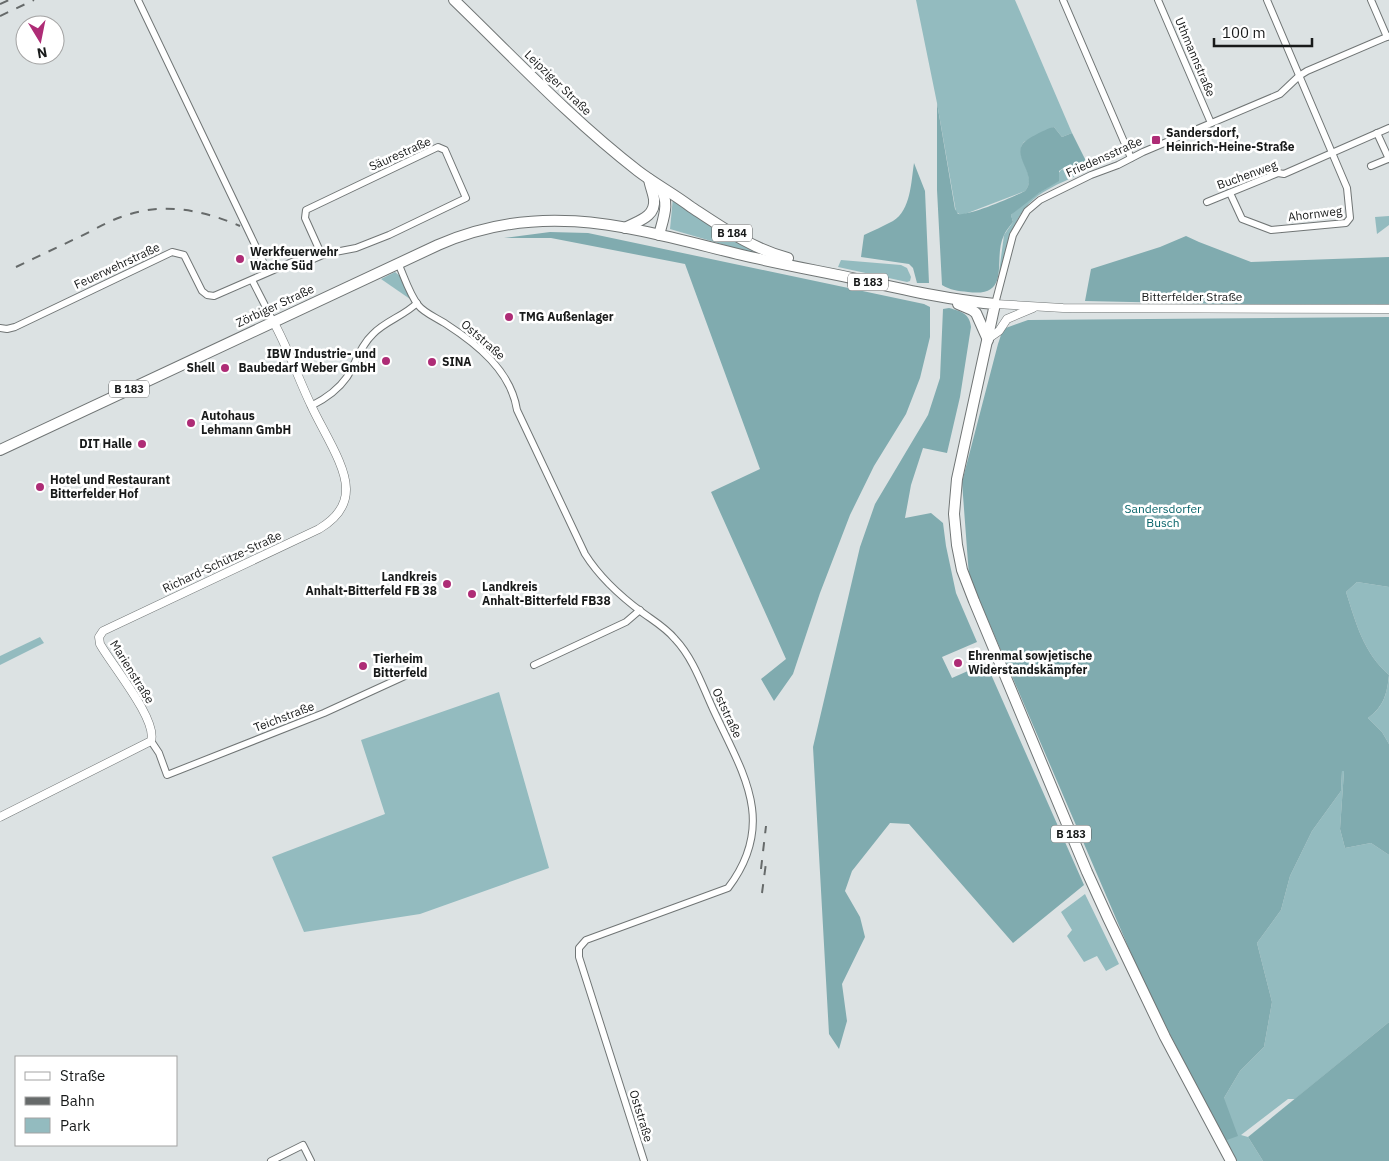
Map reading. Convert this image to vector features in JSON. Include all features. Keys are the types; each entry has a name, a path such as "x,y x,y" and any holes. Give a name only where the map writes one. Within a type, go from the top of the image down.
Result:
{"main road":[{"name":"Leipziger Straße","path":"454,0 592,132 649,180"},
{"name":"B 184","path":"649,180 749,244 799,261 811,270"},
{"path":"625,228 646,218 652,211 654,200 649,180"},
{"path":"658,186 666,203 659,235"},
{"name":"Zörbiger Straße","path":"0,450 273,321 459,236 516,222 550,220 576,221 659,235"},
{"name":"B 183","path":"659,235 926,294 995,304 965,436 955,492 956,534 960,562 1097,894 1165,1037 1231,1161"},
{"name":"B 183","path":"950,298 958,305 966,307 976,314 988,339"}],"street":[{"path":"138,0 268,272"},
{"path":"1063,0 1131,158"},
{"name":"Uthmannstraße","path":"1158,0 1211,123"},
{"name":"Ahornweg","path":"1230,193 1242,219 1271,230 1346,223 1350,218 1347,188 1268,0"},
{"path":"1371,0 1388,36"},
{"name":"Friedensstraße","path":"995,304 1013,235 1028,211 1040,200 1131,158 1280,94 1299,76 1313,68 1388,36"},
{"name":"Buchenweg","path":"1207,202 1278,173 1284,174 1389,128"},
{"path":"1371,166 1389,159 1377,133"},
{"name":"Säurestraße","path":"252,280 292,262 311,260 325,254 356,248 389,235 466,198 445,150 438,148 306,210 305,218 320,249 325,254"},
{"name":"Feuerwehrstraße","path":"0,328 15,327 172,252 181,253 186,257 200,288 207,294 218,296 252,280"},
{"name":"Oststraße","path":"398,263 416,303 468,338 503,374 514,395 517,410 585,554 602,577 669,632 687,655 746,779 752,799 751,840 747,854 728,888 586,940 579,948 579,957 644,1161"},
{"path":"252,280 273,321 311,406 325,398 342,383 374,332 416,303"},
{"name":"Bitterfelder Straße","path":"995,304 1035,307 1389,309"},
{"path":"988,339 999,331 1008,318 1035,307"},
{"name":"Richard-Schütze-Straße","path":"99,637 108,628 319,529 335,516 346,498 343,471 311,406"},
{"path":"534,665 626,622 640,610"},
{"name":"Marienstraße","path":"99,637 103,649 145,715 152,732 151,741 159,753 167,775"},
{"name":"Teichstraße","path":"167,775 324,713 408,675"},
{"path":"0,816 151,741"},
{"path":"271,1161 303,1145 311,1161"}],"green space":[{"path":"916,0 1015,0 1072,133 1062,137 1054,127 1024,142 1021,153 1029,179 1025,191 965,214 961,215 956,212 937,103"},
{"path":"937,103 955,209 958,214 981,209 1025,191 1029,180 1020,150 1022,145 1030,138 1050,128 1054,127 1062,137 1072,133 1090,169 1080,174 1076,165 1059,171 1059,181 1039,193 1011,215 1013,222 1005,233 1001,245 996,283 991,289 982,292 957,291 942,285 937,190"},
{"path":"914,163 925,191 929,283 917,283 913,268 909,264 861,257 864,235 893,221 899,216 907,203"},
{"path":"1076,165 1080,174 1037,197 1019,217 1009,240 998,280 1004,235 1013,222 1011,215 1028,200 1048,187 1061,170"},
{"path":"673,197 761,251 759,255 670,229"},
{"path":"1389,216 1389,225 1377,234 1375,217"},
{"path":"550,232 588,233 924,304 930,307 930,337 920,378 906,414 874,466 850,515 820,593 793,674 774,701 761,679 786,659 711,492 760,469 685,264 551,238 504,238"},
{"path":"1186,236 1251,262 1389,257 1389,304 1222,304 1085,301 1091,269 1160,247"},
{"path":"841,260 901,265 907,268 911,277 910,281 907,282 838,267"},
{"path":"395,272 400,276 410,299 381,279"},
{"path":"949,308 967,316 971,327 960,397 947,453 923,448 911,485 905,518 931,513 943,523 956,593 977,642 942,657 952,678 986,663 1084,885 1013,943 909,824 890,823 852,871 845,891 860,917 865,937 842,984 847,1021 839,1049 829,1034 813,747 860,547 875,504 928,415 940,378 943,309"},
{"name":"Sandersdorfer Busch","path":"1389,317 1389,587 1357,582 1346,592 1357,626 1367,647 1380,666 1389,675 1384,699 1378,709 1368,718 1382,732 1389,744 1389,855 1371,843 1345,848 1340,829 1344,771 1342,771 1341,791 1312,831 1290,876 1281,910 1257,943 1272,1002 1264,1047 1240,1071 1224,1098 1238,1136 1224,1141 1142,979 969,576 962,482 1003,329 1028,320"},
{"path":"1357,582 1389,587 1389,675 1380,666 1367,647 1353,615 1346,592"},
{"path":"40,637 44,643 0,665 0,656"},
{"path":"1389,677 1389,744 1382,732 1368,718 1381,705 1387,690"},
{"path":"499,692 549,868 420,914 304,932 272,857 385,814 361,740"},
{"path":"1342,771 1344,771 1340,829 1345,848 1371,843 1389,855 1389,1022 1295,1099 1288,1099 1241,1135 1248,1137 1263,1161 1237,1161 1224,1141 1224,1098 1240,1071 1264,1047 1272,1002 1257,943 1281,910 1290,876 1312,831 1341,791"},
{"path":"1085,894 1119,964 1106,971 1097,956 1084,962 1067,936 1072,930 1061,912"},
{"path":"1389,1022 1389,1161 1263,1161 1248,1137"}],"railway":[{"path":"0,4 9,0"},
{"path":"0,16 34,0"},
{"path":"16,267 112,220 153,209 197,212 240,226"},
{"path":"761,869 766,826"},
{"path":"762,893 766,863"}],"place":[{"name":"Sandersdorf, Heinrich-Heine-Straße","path":"1156,140"},
{"name":"Werkfeuerwehr Wache Süd","path":"240,259"},
{"name":"TMG Außenlager","path":"509,317"},
{"name":"IBW Industrie- und Baubedarf Weber GmbH","path":"386,361"},
{"name":"SINA","path":"432,362"},
{"name":"Shell","path":"225,368"},
{"name":"Autohaus Lehmann GmbH","path":"191,423"},
{"name":"DIT Halle","path":"142,444"},
{"name":"Hotel und Restaurant Bitterfelder Hof","path":"40,487"},
{"name":"Landkreis Anhalt-Bitterfeld FB 38","path":"447,584"},
{"name":"Landkreis Anhalt-Bitterfeld FB38","path":"472,594"},
{"name":"Ehrenmal sowjetische Widerstandskämpfer","path":"958,663"},
{"name":"Tierheim Bitterfeld","path":"363,666"}]}
